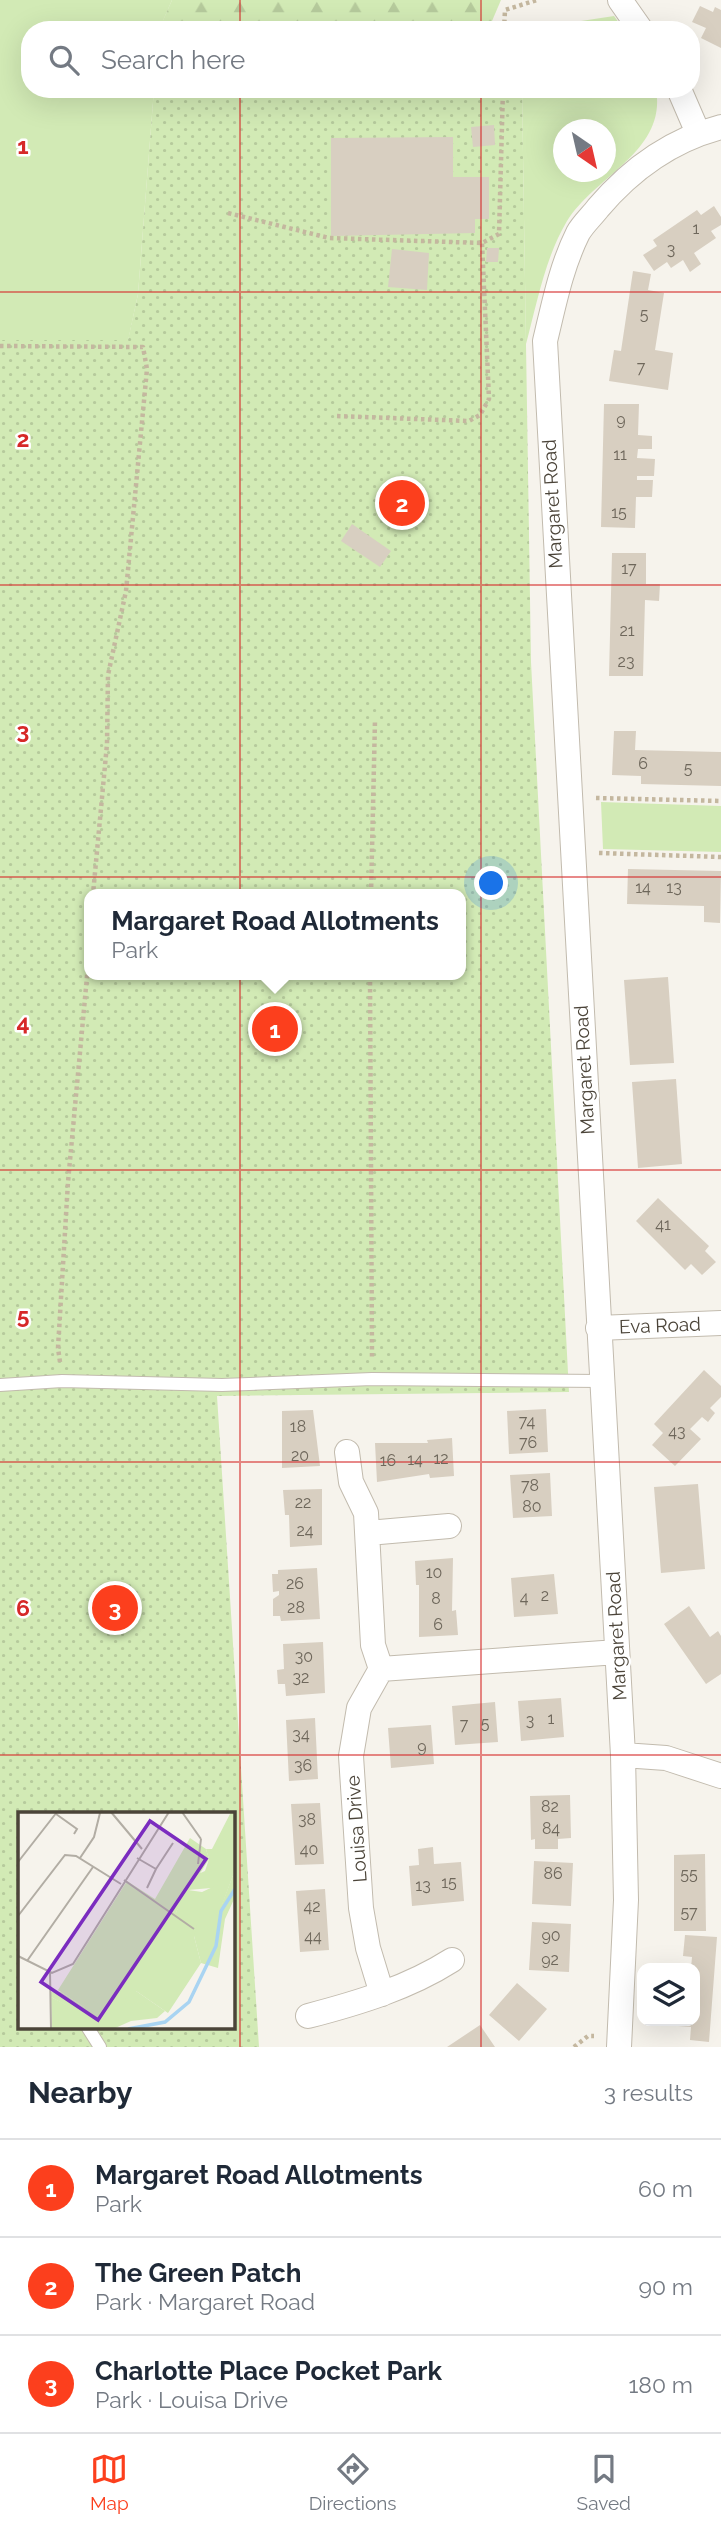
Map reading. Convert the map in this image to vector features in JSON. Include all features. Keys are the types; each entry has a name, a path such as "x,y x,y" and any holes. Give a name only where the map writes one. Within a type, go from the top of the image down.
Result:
{"street":[{"path":"620,0 635,21"},
{"path":"683,98 698,134"},
{"name":"Margaret Road","path":"619,2047 626,1900 622,1755 545,341 560,276 579,231 615,188 698,134"},
{"name":"Eva Road","path":"598,1328 721,1323"},
{"path":"347,1452 351,1482 366,1513 373,1645 381,1669 617,1652"},
{"path":"368,1533 449,1526"},
{"name":"Louisa Drive","path":"381,1669 359,1709 351,1756 361,1908 368,1948 382,1994"},
{"path":"622,1755 666,1758 721,1776"},
{"path":"308,2016 382,1994 424,1978 452,1960"}],"lane":[{"path":"0,1385 62,1381 222,1385 372,1378 602,1381"},
{"path":"89,2030 100,2047"}],"path":[{"path":"504,21 505,10 537,0"},
{"path":"228,213 329,238 482,243 499,234 503,98"},
{"path":"337,416 469,421 480,415 489,399 482,243"},
{"path":"0,346 143,347 147,369 127,591 108,676 107,744 93,889"},
{"path":"371,889 375,720"},
{"path":"594,798 721,801"},
{"path":"597,853 721,857"},
{"path":"62,1381 58,1348 66,1209 86,980"},
{"path":"370,980 372,1378"}],"green space":[{"path":"0,0 172,0 163,21 21,21 21,98 153,98 138,294 128,341 0,340"},
{"path":"172,0 501,0 492,21 163,21"},
{"path":"614,16 618,21 581,21"},
{"path":"153,98 522,98 531,662 569,1392 217,1396 259,2047 0,2047 0,340 128,340 138,294"},
{"path":"522,98 656,98 657,111 651,129 640,146 616,170 616,119 553,119 553,182 604,182 567,221 553,250 526,344"},
{"path":"601,802 721,806 721,852 603,849"}],"building":[{"path":"700,6 713,12 715,7 721,10 721,48 701,38 706,28 700,25 700,21 692,21"},
{"path":"494,125 495,145 473,147 471,127"},
{"path":"453,137 453,177 489,177 489,219 475,219 475,233 331,236 331,138"},
{"path":"714,206 721,217 721,225 711,231 716,238 694,253 701,264 690,272 683,260 671,268 667,262 654,271 643,255 657,246 653,240 697,210 701,215"},
{"path":"487,248 499,248 498,262 486,262"},
{"path":"392,249 429,253 427,290 388,287"},
{"path":"633,271 651,274 648,290 664,293 655,350 673,353 668,390 609,381 614,350 621,351"},
{"path":"604,404 639,404 638,435 652,436 652,449 638,449 637,458 655,459 654,476 637,476 637,480 653,480 652,497 636,497 635,528 601,527"},
{"path":"352,524 391,551 380,567 341,541"},
{"path":"612,553 646,553 646,584 660,584 659,601 645,600 643,676 609,676"},
{"path":"614,731 636,731 635,750 721,752 721,786 641,784 641,776 612,775"},
{"path":"628,869 721,871 720,923 704,922 704,906 627,904"},
{"path":"668,977 674,1063 630,1065 624,980"},
{"path":"676,1079 682,1164 638,1168 632,1082"},
{"path":"658,1198 709,1246 705,1251 716,1262 702,1275 691,1264 685,1270 636,1221"},
{"path":"704,1370 721,1386 721,1397 710,1408 715,1413 708,1422 702,1417 690,1429 701,1439 675,1466 652,1445 663,1433 654,1424"},
{"path":"546,1409 548,1452 509,1454 507,1411"},
{"path":"313,1410 320,1466 282,1468 282,1411"},
{"path":"452,1438 454,1476 430,1478 429,1474 377,1482 375,1443 428,1443 427,1440"},
{"path":"550,1473 552,1516 513,1518 510,1475"},
{"path":"698,1484 705,1569 661,1573 654,1487"},
{"path":"322,1489 322,1545 290,1547 289,1515 285,1515 283,1490"},
{"path":"453,1558 452,1611 456,1610 458,1635 419,1637 419,1585 416,1585 415,1561"},
{"path":"317,1568 320,1619 281,1621 280,1616 273,1616 273,1599 279,1595 279,1591 273,1592 272,1574 278,1574 278,1570"},
{"path":"554,1574 558,1614 514,1617 511,1578"},
{"path":"689,1606 710,1637 718,1631 721,1636 721,1674 706,1684 664,1624"},
{"path":"323,1642 325,1693 286,1696 285,1684 278,1684 277,1670 284,1669 283,1644"},
{"path":"561,1698 564,1737 521,1741 518,1701"},
{"path":"495,1702 498,1742 455,1745 452,1706"},
{"path":"315,1718 318,1779 289,1781 286,1720"},
{"path":"431,1725 434,1764 391,1768 388,1728"},
{"path":"570,1795 571,1838 558,1839 558,1849 535,1849 535,1839 531,1840 530,1796"},
{"path":"320,1803 324,1864 295,1865 291,1804"},
{"path":"433,1847 434,1864 461,1862 464,1901 412,1906 409,1866 419,1865 418,1849"},
{"path":"705,1854 706,1931 674,1931 674,1855"},
{"path":"534,1861 573,1863 571,1906 532,1904"},
{"path":"325,1889 329,1950 300,1952 296,1891"},
{"path":"532,1922 571,1924 569,1972 529,1970"},
{"path":"685,1935 717,1937 709,2042 690,2040 691,2027 678,2026 700,2026 700,1963 691,1963 692,1957 683,1956"},
{"path":"517,1983 547,2009 519,2041 489,2015"},
{"path":"480,2025 495,2047 447,2047"}],"place":[{"name":"The Green Patch","path":"402,503"},
{"name":"Margaret Road Allotments","path":"275,1029"},
{"name":"Charlotte Place Pocket Park","path":"115,1608"}]}
